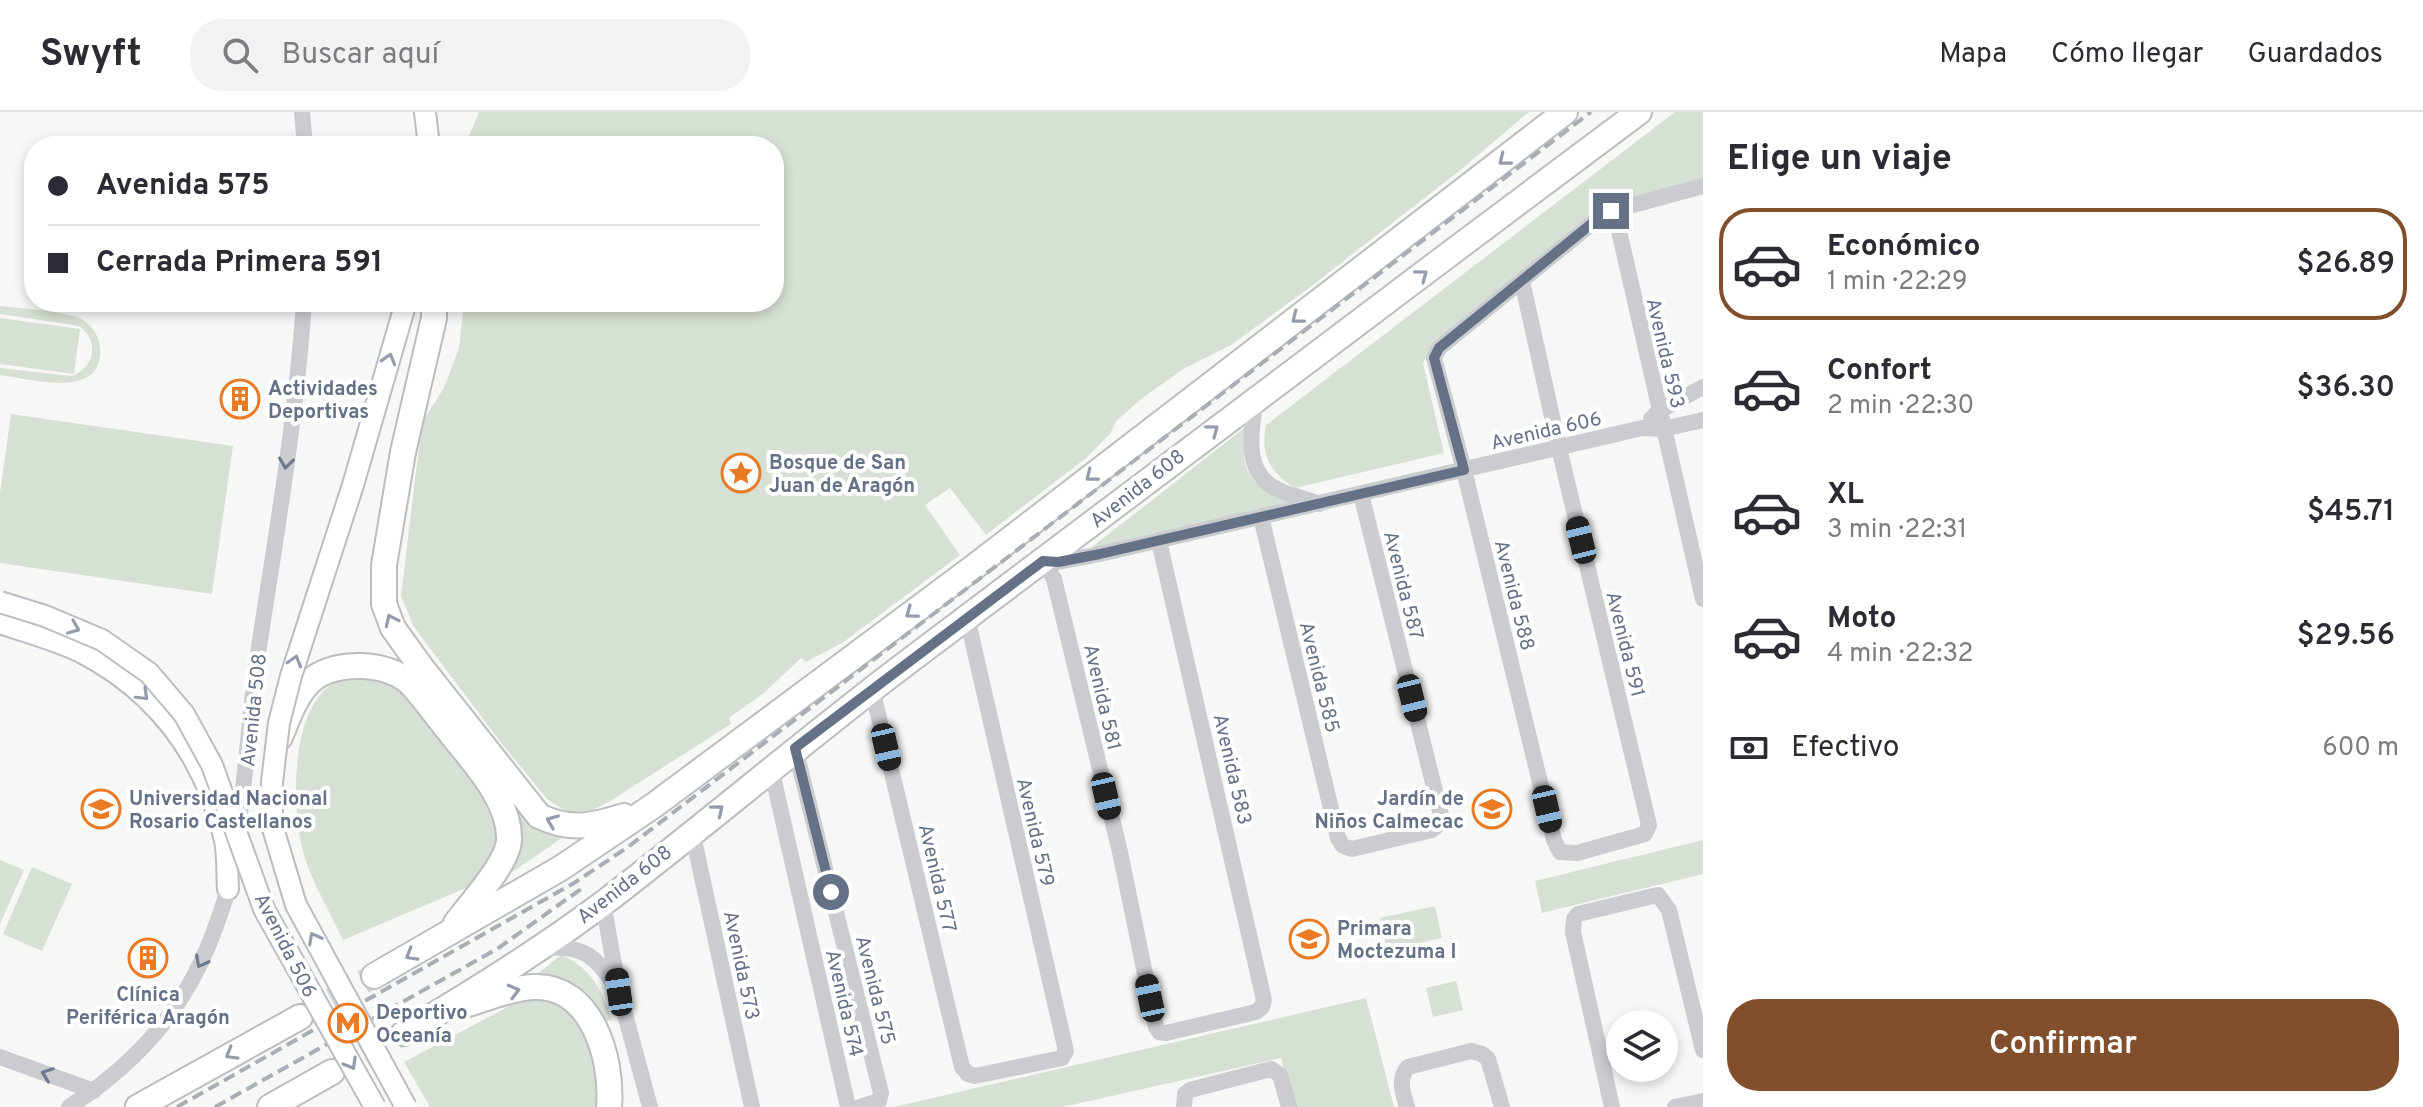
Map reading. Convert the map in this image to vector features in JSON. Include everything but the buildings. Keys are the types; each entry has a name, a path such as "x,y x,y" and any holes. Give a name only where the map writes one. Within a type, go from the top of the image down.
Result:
{"highway":[{"name":"Avenida 608","path":"374,976 561,868 653,806 974,567 1565,112"},
{"name":"Avenida 608","path":"404,1033 537,949 603,903 872,689 1256,397 1639,112"},
{"path":"434,312 403,452 384,565 384,604 393,628 539,816 568,827 590,826 653,806"},
{"path":"277,743 296,701 313,679 338,666 370,665 407,681 497,796 506,819 509,843 495,872 448,934"},
{"path":"439,1012 516,989 544,987 560,991 585,1011 595,1027 608,1070 609,1107"},
{"path":"138,1107 300,1017"},
{"path":"270,1107 332,1072"}],"main road":[{"path":"425,112 428,136"},
{"name":"Avenida 508","path":"403,312 353,485 291,676 272,782 272,825 296,905 406,1107"},
{"name":"Avenida 506","path":"0,602 45,616 102,640 149,673 184,714 212,765 264,909 375,1107"},
{"path":"0,623 77,650 111,669 140,691 170,723 195,759 213,804 225,842 228,889"}],"street":[{"path":"302,112 304,136"},
{"path":"1522,281 1601,216 1703,186"},
{"name":"Avenida 593","path":"1611,211 1617,222 1703,599"},
{"name":"Avenida 588","path":"1522,281 1439,348 1434,358 1554,840 1560,852"},
{"name":"Avenida 591","path":"1522,281 1649,830 1645,834 1577,853 1560,852"},
{"name":"Avenida 508","path":"69,1107 133,1059 173,1014 209,946 228,889 300,367 303,312"},
{"path":"1642,428 1659,411 1703,387"},
{"path":"1256,397 1250,445 1252,459 1261,477 1276,489 1319,504"},
{"name":"Avenida 606","path":"1043,561 1058,562 1159,541 1642,428 1663,429 1703,420"},
{"name":"Avenida 587","path":"1343,846 1352,849 1432,830 1438,825 1441,815 1361,494"},
{"name":"Avenida 585","path":"1261,517 1338,838 1343,846"},
{"name":"Avenida 583","path":"1159,541 1264,1000 1256,1012 1159,1032"},
{"name":"Avenida 581","path":"1043,561 1057,591 1120,852 1159,1032"},
{"name":"Avenida 579","path":"967,617 1066,1056 975,1076 968,1074"},
{"name":"Avenida 577","path":"872,689 962,1067 968,1074"},
{"name":"Avenida 575","path":"795,748 881,1093 879,1101 860,1107"},
{"name":"Avenida 574","path":"771,768 848,1107"},
{"name":"Avenida 573","path":"692,831 752,1107"},
{"path":"1612,1107 1573,932 1574,919 1583,912 1658,895 1663,899 1669,910 1703,1050"},
{"path":"603,903 619,992 650,1107"},
{"path":"537,949 576,948 587,953 605,970 619,992"},
{"path":"1407,1107 1401,1083 1405,1071 1414,1065 1471,1051 1482,1054 1492,1067 1502,1107"},
{"path":"0,1057 94,1091"},
{"path":"1184,1100 1195,1088 1271,1069 1277,1071 1282,1080 1289,1107"},
{"path":"1675,1107 1703,1101"}],"shaded area":[{"name":"Bosque de San Juan de Aragón","path":"479,112 1529,112 1458,172 1305,291 1231,345 1185,368 1145,396 1116,421 1110,434 1086,458 986,535 950,488 925,505 960,555 842,643 806,662 801,658 764,693 729,718 731,724 612,800 593,810 568,813 547,799 499,740 414,627 401,596 422,422 444,388 459,348 463,312 784,312 784,136 469,136"},
{"path":"1675,112 1703,112 1703,182 1599,207 1433,345 1423,363 1444,453 1295,488 1279,476 1266,454 1266,425"},
{"path":"0,306 24,308 24,312 61,313 83,320 98,338 98,364 91,375 63,383 0,375 0,368 72,376 90,360 92,346 86,332 79,326 0,314"},
{"path":"0,318 80,329 74,374 0,364"},
{"path":"11,414 233,446 212,594 0,563 0,493"},
{"path":"1248,425 1244,455 1252,478 1270,494 1299,502 1087,551"},
{"path":"366,676 398,686 493,804 499,836 486,869 466,888 343,940 304,855 297,813 297,761 309,714 320,695 338,680"},
{"path":"505,790 568,834 506,876"},
{"path":"1703,840 1703,874 1542,913 1535,881"},
{"path":"0,860 24,870 0,924"},
{"path":"32,867 72,884 42,951 3,934"},
{"path":"1435,906 1442,938 1387,950 1380,918"},
{"path":"561,955 588,973 604,999 612,1020 604,1021 552,978 536,975"},
{"path":"1456,981 1463,1010 1433,1017 1426,988"},
{"path":"532,998 559,1002 573,1012 581,1023 592,1051 601,1107 430,1107 404,1062 521,1000"},
{"path":"1366,998 1394,1107 1294,1107 1281,1058 1063,1107 894,1107"}],"tunnel":[{"path":"300,1017 374,976"},
{"path":"332,1072 404,1033"}],"railway":[{"path":"177,1107 574,883 628,847 1591,112"},
{"path":"215,1107 497,949 581,889"}],"place":[{"name":"Actividades Deportivas","path":"240,399"},
{"name":"Bosque de San Juan de Aragón","path":"741,473"},
{"name":"Universidad Nacional Rosario Castellanos","path":"101,809"},
{"name":"Jardín de Niños Calmecac","path":"1492,809"},
{"name":"Primara Moctezuma I","path":"1309,939"},
{"name":"Clínica Periférica Aragón","path":"148,958"},
{"name":"Deportivo Oceanía","path":"348,1023"}],"route":[{"path":"831,892 795,748 1043,561 1058,562 1100,554 1464,470 1434,358 1439,348 1611,211"}]}
